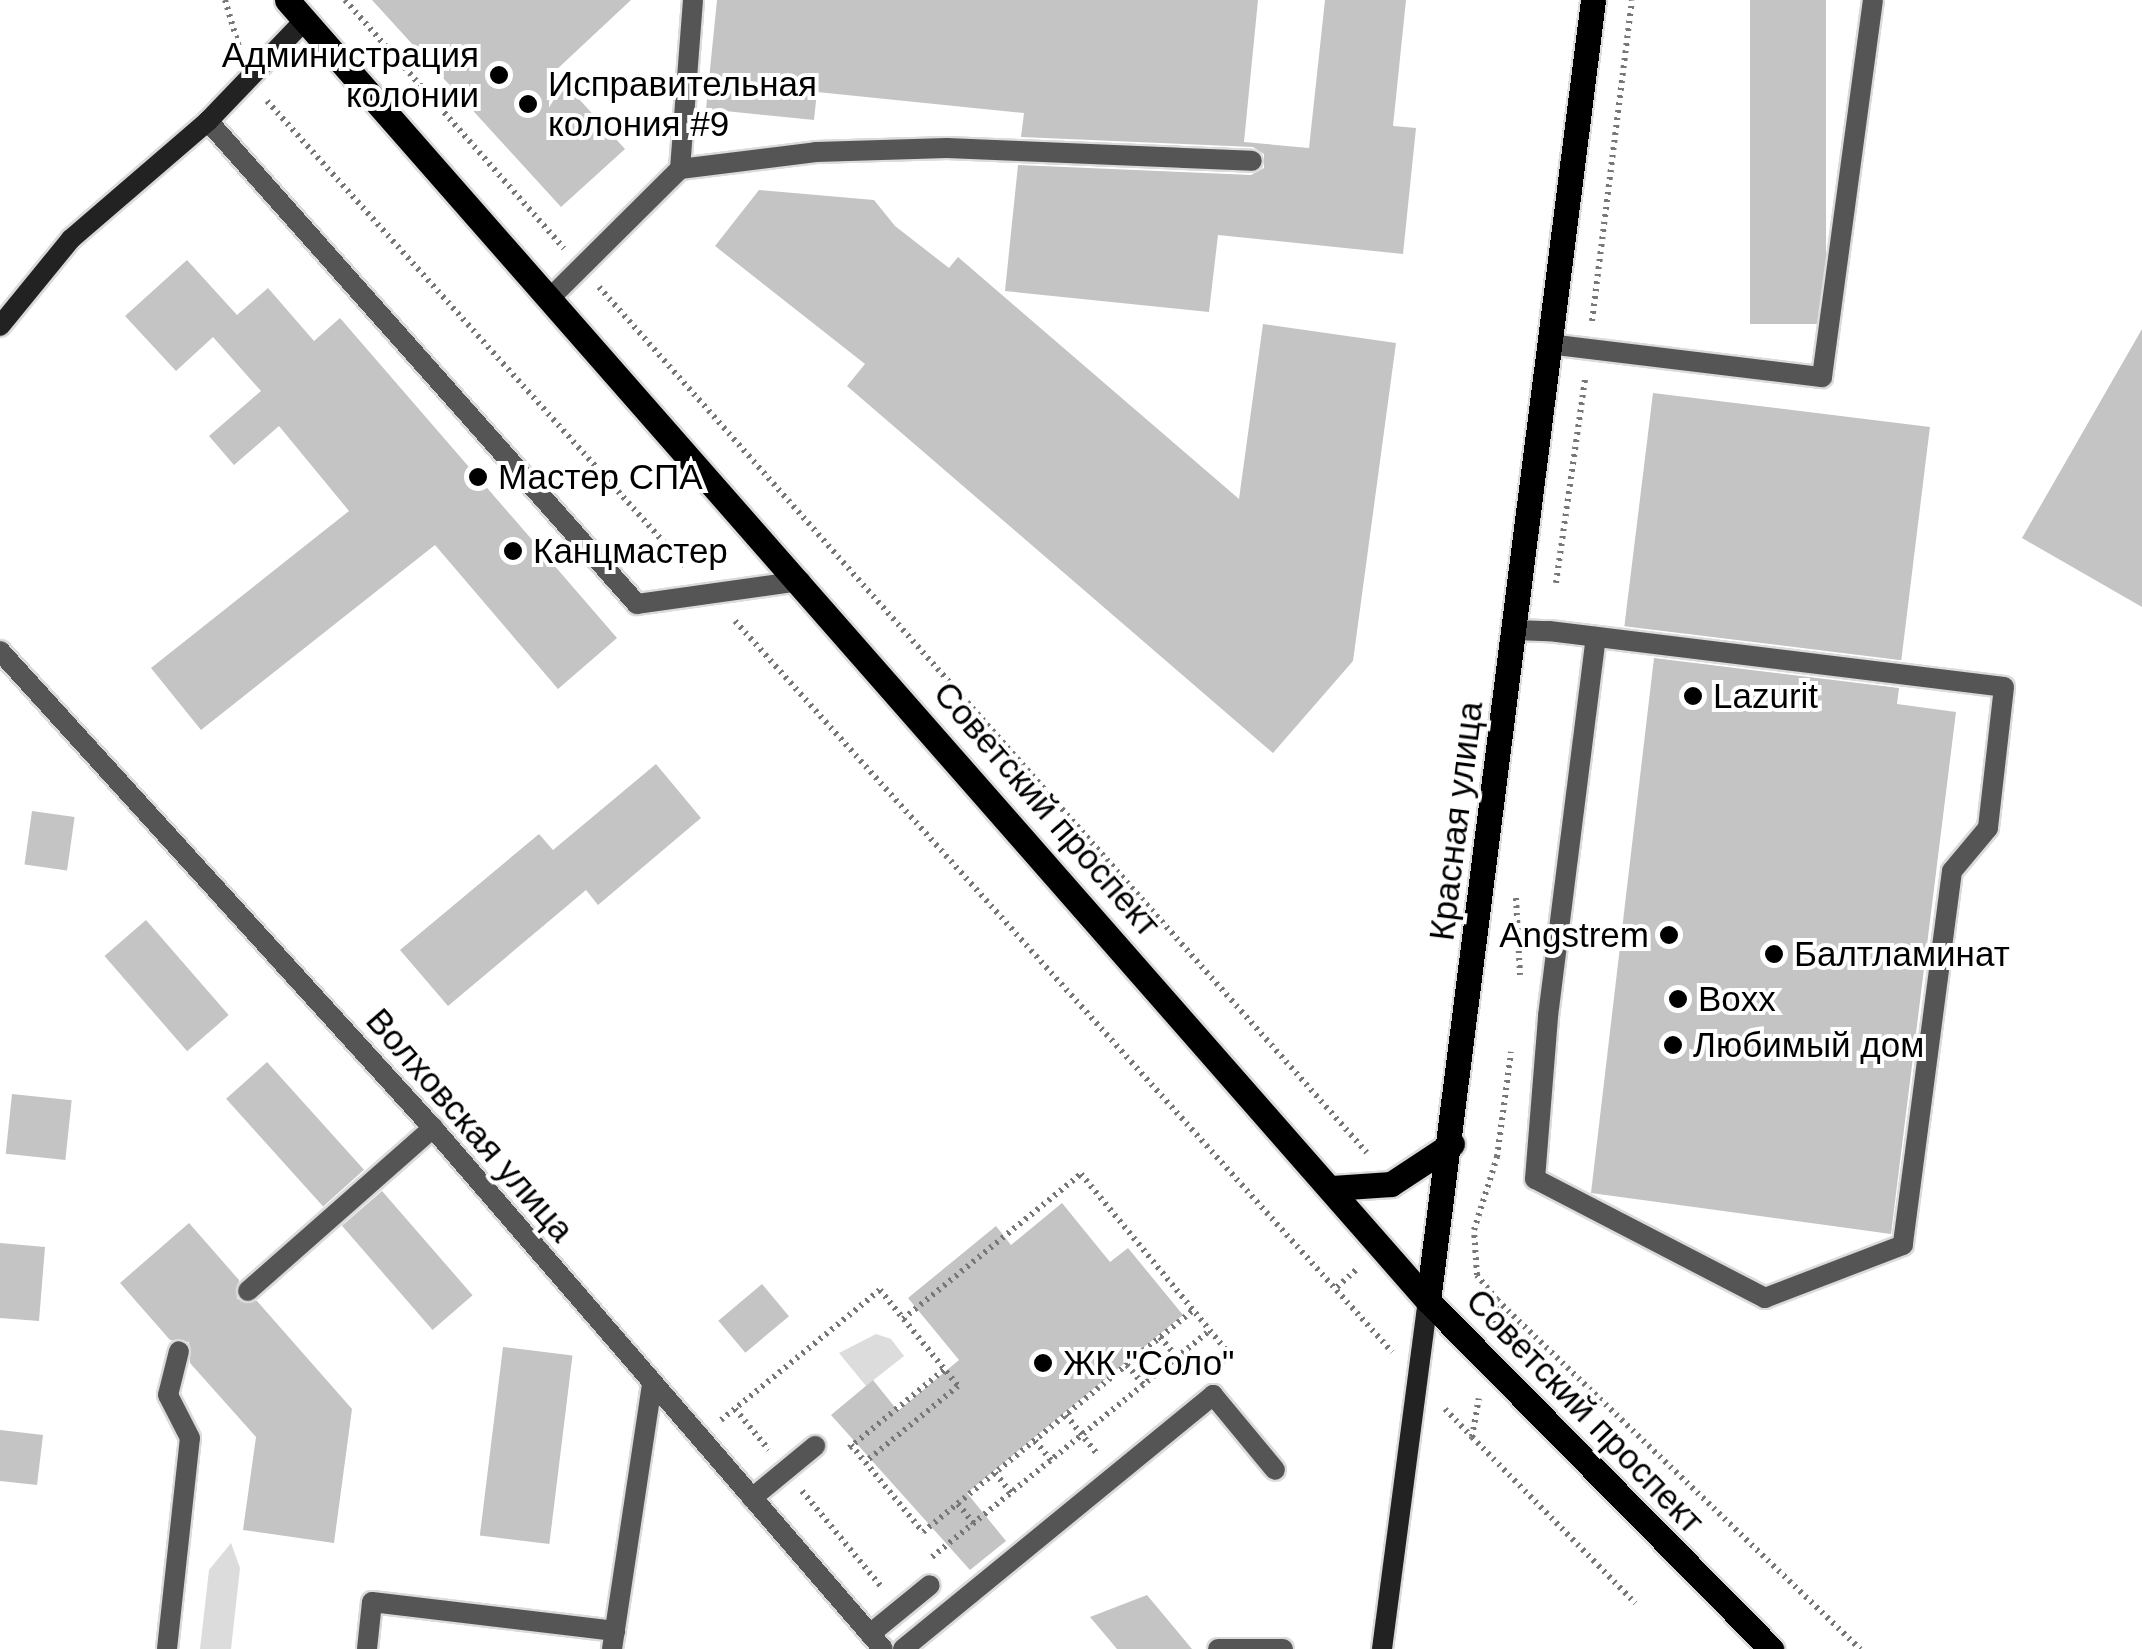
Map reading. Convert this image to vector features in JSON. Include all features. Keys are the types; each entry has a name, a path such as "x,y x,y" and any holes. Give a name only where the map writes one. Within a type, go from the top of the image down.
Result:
{"main road":[{"name":"Советский проспект","path":"287,0 1383,1245 1428,1301 1771,1649"},
{"name":"Красная улица","path":"1428,1301 1452,1144 1593,0"},
{"path":"1332,1188 1391,1184 1452,1144"}],"street":[{"path":"680,169 693,0"},
{"path":"1548,344 1588,353 1822,378 1873,0"},
{"path":"0,326 71,238 208,121 304,22"},
{"path":"208,121 637,604 800,581"},
{"path":"550,298 680,169 816,152 947,148 1252,161"},
{"path":"1514,630 1549,631 2004,687 1988,828 1952,870 1903,1245 1765,1298 1535,1179 1548,1016 1596,637"},
{"name":"Волховская улица","path":"0,651 433,1128 876,1642"},
{"path":"248,1290 433,1128"},
{"name":"Красная улица","path":"1382,1649 1428,1301"},
{"path":"167,1649 190,1438 168,1395 180,1351"},
{"path":"367,1649 372,1602 614,1640 652,1385"},
{"path":"903,1649 1213,1395 1275,1470"},
{"path":"752,1498 815,1446"},
{"path":"876,1642 923,1578"},
{"path":"1218,1649 1283,1649"}],"path":[{"path":"225,0 249,80 1417,1380 1635,1604"},
{"path":"346,0 1391,1184"},
{"path":"1549,631 1632,0"},
{"path":"1517,878 1520,981"},
{"path":"1512,1041 1496,1157 1474,1230 1477,1274 1496,1300 1860,1649"},
{"path":"903,1320 1081,1174 1230,1355"},
{"path":"1337,1287 1383,1245"},
{"path":"699,1438 880,1290 958,1386 865,1462"},
{"path":"1472,1437 1496,1300"},
{"path":"851,1446 922,1532 1193,1310"},
{"path":"923,1578 974,1524 1210,1330"},
{"path":"1160,1338 1176,1357"},
{"path":"1128,1365 1144,1384"},
{"path":"838,1456 944,1369"},
{"path":"735,1409 887,1594 902,1582"},
{"path":"1066,1416 1115,1475"},
{"path":"1035,1441 1051,1460"},
{"path":"995,1473 1011,1493"},
{"path":"800,1488 812,1477"},
{"path":"958,1504 974,1524"}],"shaded area":[{"path":"876,1334 891,1339 904,1356 866,1386 839,1353"},
{"path":"231,1543 240,1568 231,1649 200,1649 209,1570"}],"building":[{"name":"Администрация колонии","path":"372,0 631,0 554,72 625,149 561,207"},
{"path":"717,0 1258,0 1244,142 1309,148 1325,0 1406,0 1393,126 1416,128 1403,254 1218,235 1209,312 1005,291 1018,165 1251,175 1264,168 1264,154 1253,147 1021,137 1024,113 817,92 814,120 706,109"},
{"path":"1750,0 1826,0 1826,324 1750,324"},
{"path":"759,190 874,200 895,226 949,268 958,257 1239,499 1263,324 1396,343 1353,661 1273,753 847,386 865,364 715,246"},
{"path":"187,260 237,315 268,288 314,341 340,318 617,638 558,689 435,545 201,730 151,668 349,511 279,426 234,465 209,436 261,391 213,337 176,371 125,316"},
{"path":"2142,329 2142,607 2022,538"},
{"path":"1653,393 1930,427 1901,660 1624,626"},
{"name":"Балтламинат","path":"1654,658 1899,688 1897,704 1956,712 1891,1234 1591,1193"},
{"path":"656,764 701,818 598,905 586,890 448,1006 400,950 539,834 553,850"},
{"path":"32,811 75,817 67,870 24,864"},
{"path":"146,920 229,1015 187,1051 104,956"},
{"path":"267,1062 364,1170 323,1207 226,1099"},
{"path":"12,1094 72,1100 65,1160 6,1154"},
{"path":"382,1191 473,1295 433,1330 342,1226"},
{"name":"ЖК \"Соло\"","path":"1062,1203 1110,1262 1128,1248 1183,1315 967,1493 1006,1541 970,1570 831,1415 873,1380 898,1411 959,1360 908,1298 996,1226 1011,1245"},
{"path":"189,1223 239,1280 237,1299 257,1301 352,1409 334,1543 243,1530 256,1437 190,1363 189,1342 170,1340 120,1283"},
{"path":"0,1243 45,1247 39,1321 0,1318"},
{"path":"762,1284 789,1316 745,1353 718,1321"},
{"path":"503,1347 572,1356 549,1544 480,1536"},
{"path":"0,1430 43,1435 37,1485 0,1481"},
{"path":"1147,1595 1192,1649 1117,1649 1090,1617"}],"place":[{"name":"Администрация колонии","path":"499,75"},
{"name":"Исправительная колония #9","path":"528,104"},
{"name":"Мастер СПА","path":"478,477"},
{"name":"Канцмастер","path":"513,551"},
{"name":"Lazurit","path":"1693,696"},
{"name":"Angstrem","path":"1669,935"},
{"name":"Балтламинат","path":"1774,954"},
{"name":"Boxx","path":"1678,999"},
{"name":"Любимый дом","path":"1673,1045"},
{"name":"ЖК \"Соло\"","path":"1043,1363"}]}
